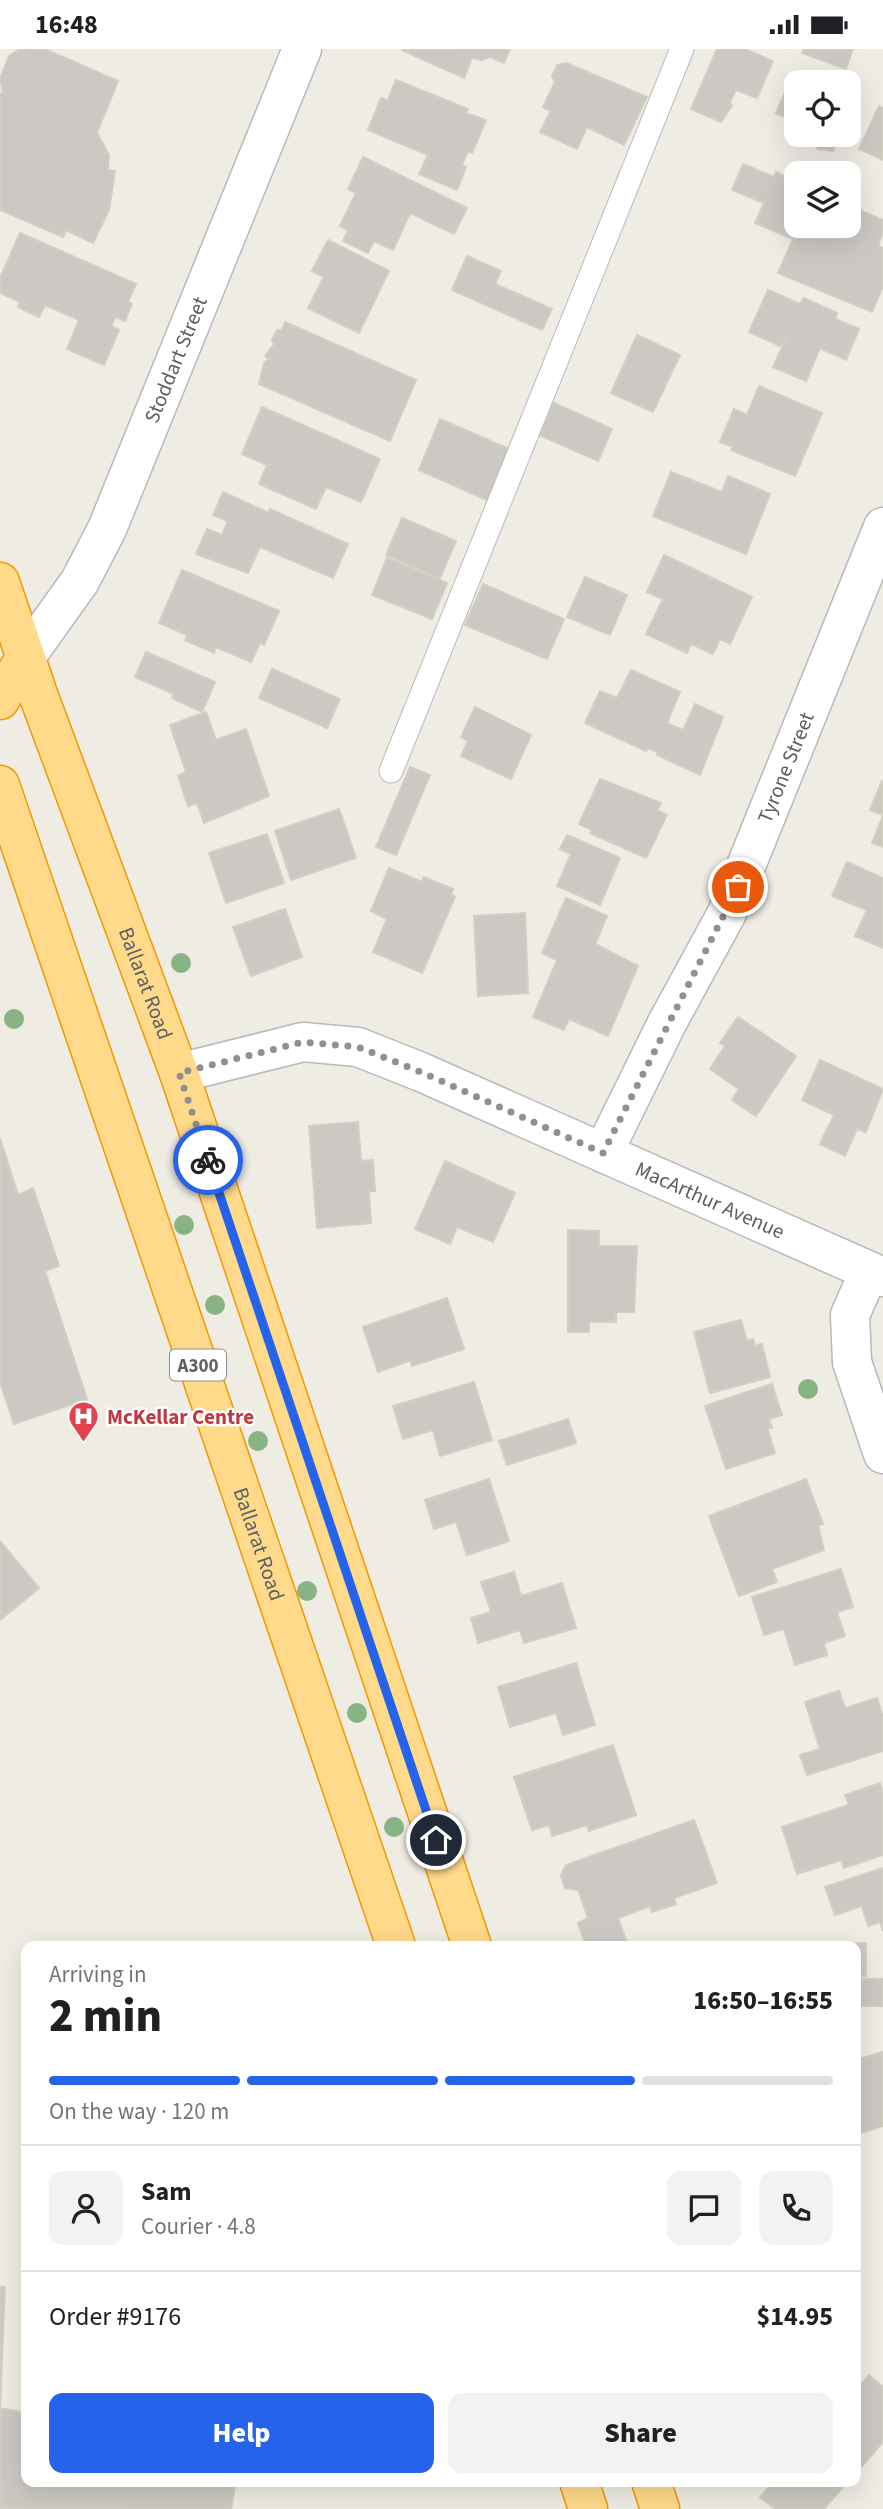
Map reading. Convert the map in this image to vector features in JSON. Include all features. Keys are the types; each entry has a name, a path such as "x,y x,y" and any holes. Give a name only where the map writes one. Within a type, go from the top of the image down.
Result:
{"highway":[{"name":"Ballarat Road","path":"0,582 13,661 179,1073 470,1941"},
{"path":"0,700 13,661"},
{"name":"Ballarat Road","path":"0,785 394,1941"},
{"path":"581,2487 588,2509"},
{"path":"653,2487 660,2509"}],"street":[{"name":"Stoddart Street","path":"13,661 80,581 115,512 302,49"},
{"name":"Tyrone Street","path":"603,1153 667,1023 727,913 883,527"},
{"name":"MacArthur Avenue","path":"179,1073 303,1042 358,1047 421,1072 876,1274"},
{"path":"876,1274 850,1315 852,1362 883,1454"}],"lane":[{"path":"391,771 681,49"}],"building":[{"path":"20,49 47,50 118,81 97,133 109,155 108,170 115,171 109,210 93,243 66,230 63,237 0,210 0,94 3,93 0,79 9,56"},
{"path":"510,49 504,63 490,57 482,60 472,58 464,78 402,50"},
{"path":"717,49 745,49 773,61 757,98 736,90 730,102 732,106 721,122 691,109"},
{"path":"804,49 853,49 846,69 802,53"},
{"path":"566,63 647,97 624,145 587,127 577,149 540,132 551,111 543,107 555,82 552,77 557,65"},
{"path":"396,80 468,109 466,113 486,120 472,153 468,151 462,165 466,167 457,190 419,174 428,155 368,130 381,98 388,100"},
{"path":"784,94 784,117 776,113"},
{"path":"879,106 883,108 883,160 859,149"},
{"path":"817,147 835,147 833,151"},
{"path":"363,157 467,208 454,234 410,213 393,250 374,241 368,253 343,241 348,230 340,226 356,193 348,189"},
{"path":"743,164 774,177 776,172 784,176 784,235 755,223 764,203 732,190"},
{"path":"861,210 883,220 883,233 878,246 883,248 883,286 872,312 778,273 793,239 791,238 861,238"},
{"path":"20,233 136,284 128,302 132,304 125,321 115,317 111,326 119,330 104,365 67,349 79,320 45,305 39,317 18,307 20,302 0,293 0,278"},
{"path":"328,240 389,271 359,333 308,308 324,277 312,271"},
{"path":"467,256 501,271 495,284 552,309 542,330 452,290"},
{"path":"768,290 800,304 804,298 837,313 835,319 859,329 846,360 820,348 806,381 773,367 788,334 780,346 749,332"},
{"path":"285,322 416,380 390,441 259,384 264,363 269,359 265,356 274,344 272,340 277,330 282,330"},
{"path":"637,335 680,355 653,412 611,393"},
{"path":"759,386 822,413 795,476 731,450 733,447 720,442 734,409 747,415"},
{"path":"554,403 612,429 598,461 539,435"},
{"path":"262,407 380,459 361,502 326,487 316,509 259,484 267,465 242,454"},
{"path":"440,419 509,449 489,501 419,470"},
{"path":"671,472 722,492 728,476 770,494 746,554 653,516"},
{"path":"223,492 269,513 270,509 348,544 333,578 260,547 248,573 196,554 207,529 222,535 228,521 213,515"},
{"path":"402,518 456,541 440,578 386,555"},
{"path":"664,555 752,597 730,644 720,639 713,654 691,644 687,653 646,634 663,599 647,592"},
{"path":"387,558 447,583 432,619 372,595"},
{"path":"182,570 279,611 264,645 260,643 251,662 216,647 214,653 185,640 187,635 159,623"},
{"path":"585,577 627,595 610,635 567,617"},
{"path":"483,584 564,619 547,659 465,625"},
{"path":"146,652 215,682 202,712 172,698 174,694 135,677"},
{"path":"272,669 340,699 327,728 259,698"},
{"path":"631,670 680,692 667,723 683,730 695,704 723,717 700,775 657,755 658,752 648,748 646,751 585,723 600,691 617,698"},
{"path":"475,707 531,735 511,779 461,756 468,741 461,737"},
{"path":"206,712 216,740 246,729 269,796 204,823 197,803 188,806 178,776 186,772 170,725"},
{"path":"410,767 430,775 396,855 376,847"},
{"path":"600,779 661,803 657,810 667,815 646,858 590,833 592,830 579,824"},
{"path":"883,782 883,815 870,810"},
{"path":"339,809 356,858 291,880 275,831"},
{"path":"883,816 883,847 872,843"},
{"path":"267,834 284,883 226,903 209,853"},
{"path":"567,835 620,858 600,905 557,886 571,854 560,849"},
{"path":"847,862 883,878 883,948 855,936 867,910 832,896"},
{"path":"389,868 422,882 424,877 453,889 451,895 455,897 422,973 373,952 387,919 371,911"},
{"path":"566,898 607,916 595,944 638,966 608,1036 569,1019 564,1030 533,1017 557,960 542,953"},
{"path":"285,909 302,957 251,976 233,927"},
{"path":"525,913 528,993 478,996 474,916"},
{"path":"738,1017 796,1056 756,1116 732,1100 739,1089 710,1069 725,1046 720,1043"},
{"path":"820,1060 883,1089 866,1132 857,1129 845,1156 820,1144 834,1115 802,1100"},
{"path":"358,1122 361,1161 373,1160 375,1191 369,1191 371,1223 317,1228 309,1126"},
{"path":"0,1138 18,1195 33,1188 59,1266 45,1271 87,1399 14,1424 0,1382"},
{"path":"445,1161 515,1193 493,1242 457,1227 450,1244 415,1229"},
{"path":"568,1230 599,1231 599,1246 637,1246 634,1312 616,1312 616,1322 589,1322 589,1332 568,1332"},
{"path":"447,1298 464,1349 412,1366 411,1360 378,1372 363,1327"},
{"path":"741,1320 747,1341 753,1339 755,1346 762,1344 770,1377 710,1393 694,1332"},
{"path":"474,1382 492,1440 440,1456 433,1430 403,1439 393,1406"},
{"path":"772,1384 782,1415 769,1419 772,1428 767,1428 775,1453 726,1469 705,1406"},
{"path":"568,1419 576,1443 507,1465 499,1441"},
{"path":"489,1479 509,1541 467,1555 456,1522 434,1529 425,1500"},
{"path":"806,1479 823,1524 818,1525 824,1550 772,1569 777,1582 739,1596 709,1516"},
{"path":"0,1541 39,1588 0,1620"},
{"path":"841,1569 853,1607 837,1612 845,1636 824,1643 827,1655 795,1665 784,1629 764,1635 752,1597"},
{"path":"514,1572 521,1596 562,1583 576,1628 524,1643 520,1630 478,1643 471,1618 491,1612 481,1582"},
{"path":"576,1663 595,1725 563,1735 556,1713 510,1727 498,1687"},
{"path":"839,1691 845,1708 877,1698 883,1717 883,1751 807,1775 800,1755 820,1749 805,1702"},
{"path":"613,1745 636,1815 589,1831 587,1825 552,1836 549,1825 532,1830 514,1777"},
{"path":"880,1783 883,1792 883,1855 844,1868 841,1860 797,1874 782,1827 849,1805 845,1795"},
{"path":"694,1820 717,1883 674,1898 676,1904 652,1912 650,1906 618,1918 626,1941 584,1941 578,1923 588,1918 578,1890 565,1888 561,1875 566,1865"},
{"path":"883,1868 883,1931 880,1922 868,1926 862,1906 835,1915 825,1887"},
{"path":"861,1943 866,1943 866,1976 861,1976"},
{"path":"861,1979 883,1979 883,2006 861,2006"},
{"path":"882,2052 883,2126 861,2133 861,2058"},
{"path":"0,2287 5,2287 0,2408"},
{"path":"869,2375 883,2387 883,2442 861,2467 861,2384"},
{"path":"0,2408 21,2412 21,2487 235,2487 231,2509 0,2508"},
{"path":"769,2487 843,2487 824,2509 775,2509 760,2497"}],"way so far":[{"path":"208,1160 179,1073 303,1042 358,1047 603,1153 738,887"}],"place":[{"name":"McKellar Centre","path":"84,1444"}],"route":[{"path":"208,1160 436,1840"}]}
